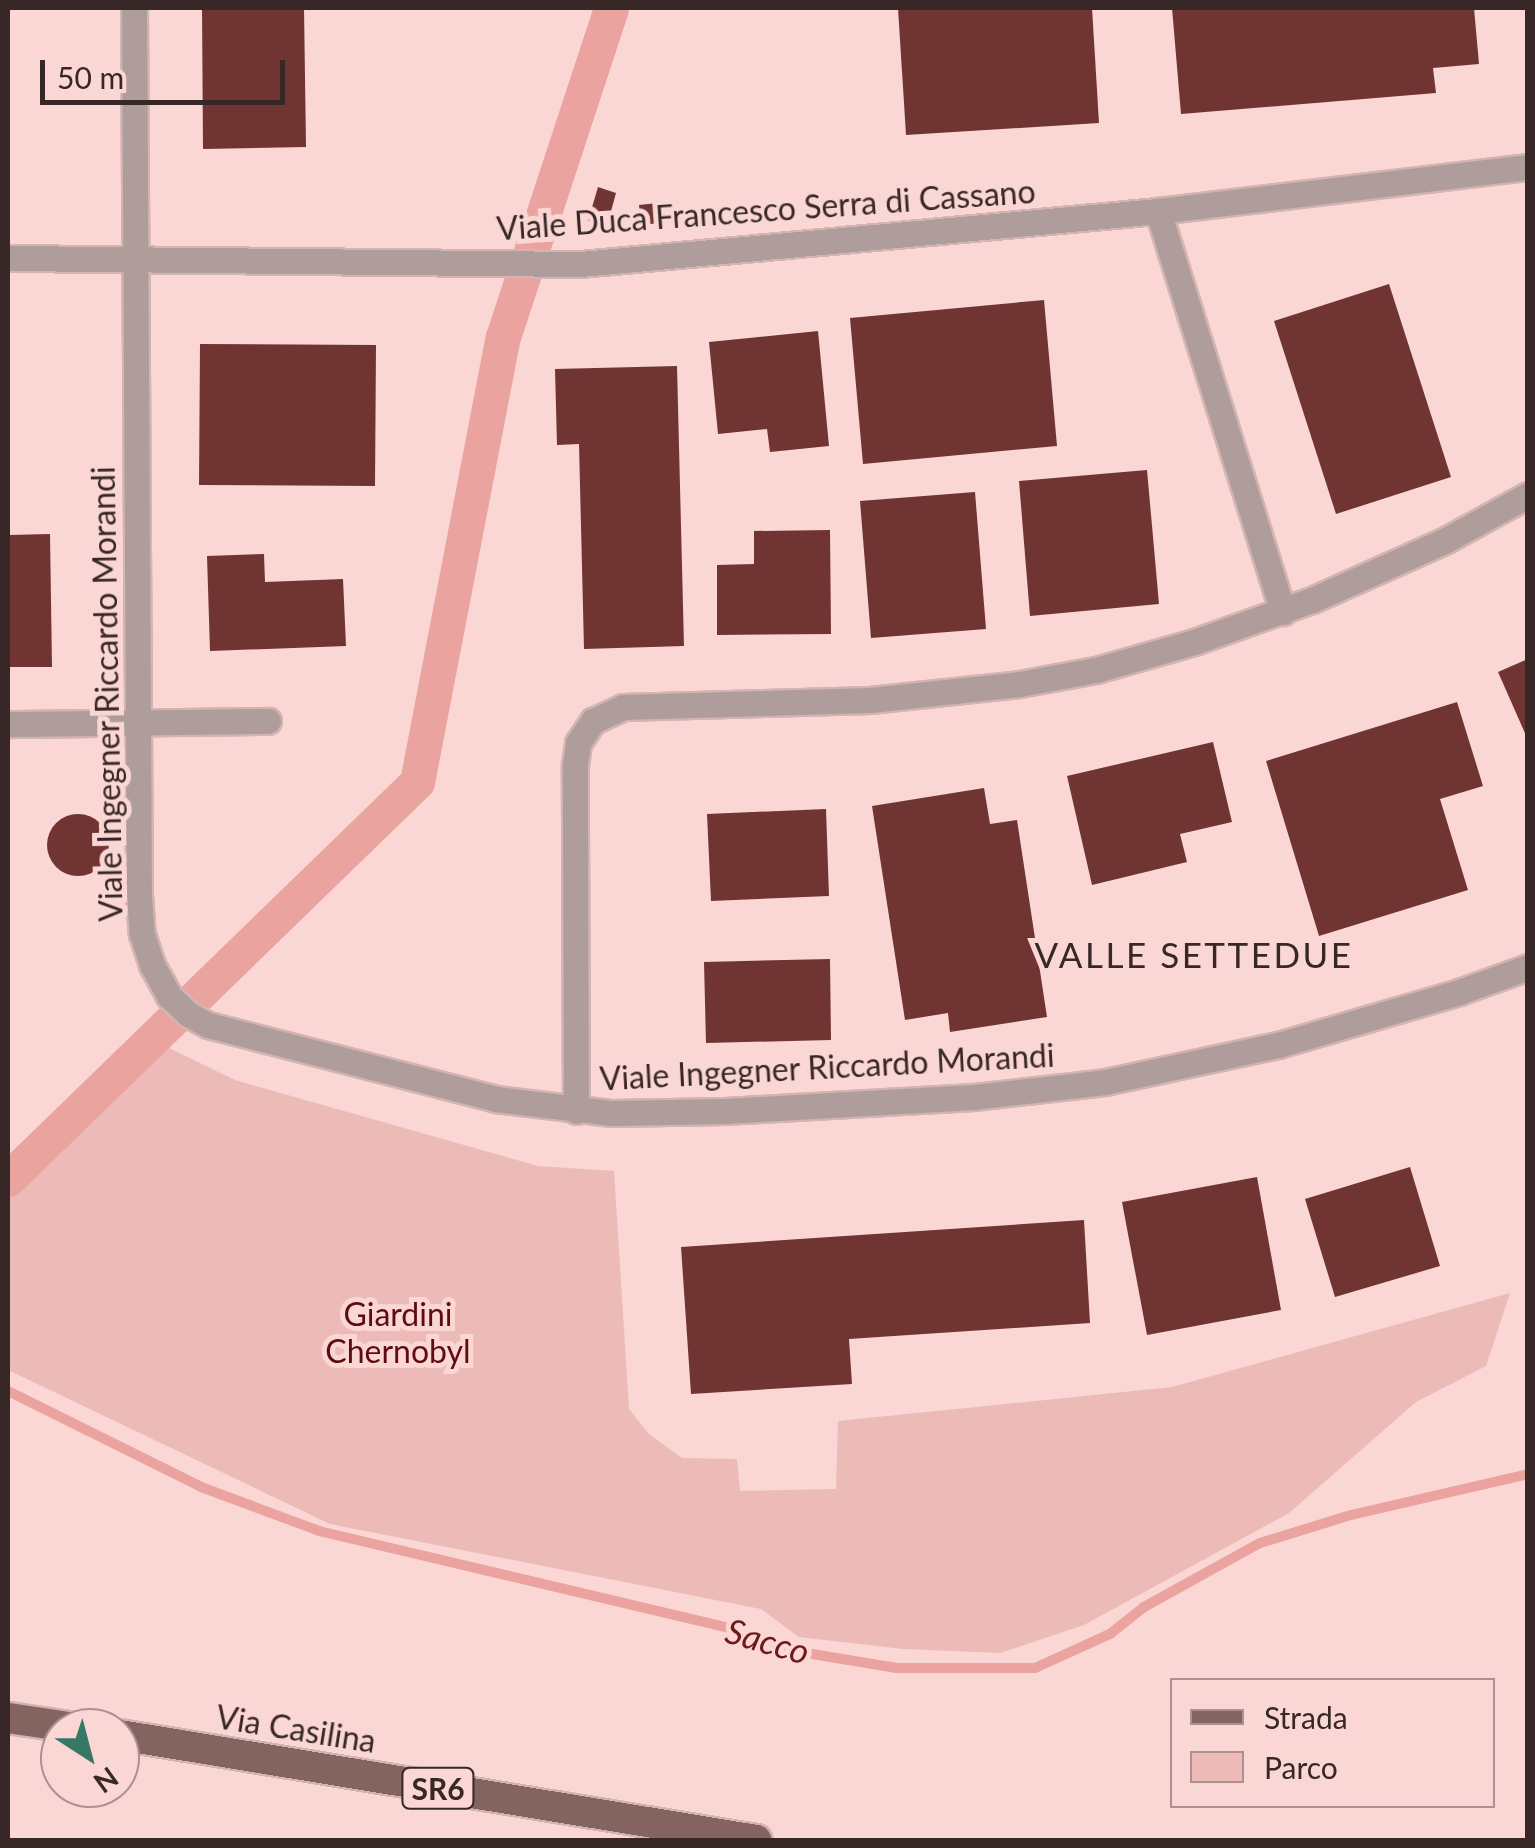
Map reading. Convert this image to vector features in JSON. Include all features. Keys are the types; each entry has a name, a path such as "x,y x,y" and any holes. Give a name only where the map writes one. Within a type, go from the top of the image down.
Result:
{"main road":[{"path":"8,1718 40,1723"},
{"name":"Via Casilina","path":"140,1738 756,1840"}],"street":[{"name":"Viale Ingegner Riccardo Morandi","path":"134,8 140,921 152,965 169,996 208,1025 447,1089 576,1111 783,1108 974,1097 1091,1084 1266,1049 1460,992 1528,967"},
{"name":"Viale Duca Francesco Serra di Cassano","path":"8,258 566,264 1158,211 1528,167"},
{"path":"1158,211 1283,612"},
{"path":"576,1111 576,766 578,743 593,721 623,707 870,700 1033,682 1142,658 1283,612 1387,568 1528,495"},
{"path":"8,724 268,721"}],"green space":[{"name":"Giardini Chernobyl","path":"161,1044 235,1080 538,1166 614,1171 629,1409 649,1434 682,1458 737,1459 740,1491 836,1489 838,1421 1172,1387 1510,1293 1486,1366 1416,1402 1289,1513 1084,1625 1000,1653 903,1649 799,1637 761,1609 330,1524 8,1370 8,1187"}],"building":[{"path":"202,8 304,8 306,147 203,149"},
{"path":"898,8 1092,8 1099,123 906,135"},
{"path":"1172,8 1474,8 1479,64 1433,68 1436,93 1181,114"},
{"path":"598,187 616,193 607,226 588,221"},
{"path":"658,203 660,223 641,225 639,205"},
{"path":"1389,284 1451,477 1336,514 1274,321"},
{"path":"1044,300 1057,446 863,464 850,318"},
{"path":"818,331 829,446 770,452 767,429 718,434 709,342"},
{"path":"200,344 376,345 375,486 199,485"},
{"path":"677,366 684,646 584,649 579,444 557,445 555,369"},
{"path":"1147,470 1159,604 1030,616 1019,481"},
{"path":"975,492 986,629 871,638 860,501"},
{"path":"830,530 831,634 717,635 717,565 754,564 754,531"},
{"path":"50,534 52,667 8,667 8,535"},
{"path":"264,554 265,582 343,579 346,646 210,651 207,556"},
{"path":"1528,659 1528,740 1498,672"},
{"path":"1457,702 1483,786 1440,799 1468,890 1319,936 1266,761"},
{"path":"1213,742 1232,822 1180,834 1187,862 1092,885 1067,776"},
{"path":"984,788 990,824 1017,820 1047,1017 950,1032 948,1013 905,1020 872,806"},
{"path":"826,809 829,896 711,901 707,814"},
{"path":"78,814 100,823 109,845 100,867 78,876 56,867 47,845 56,823"},
{"path":"830,959 831,1040 706,1043 704,962"},
{"path":"1410,1167 1440,1266 1335,1297 1305,1199"},
{"path":"1257,1177 1281,1310 1147,1335 1122,1202"},
{"path":"1084,1220 1090,1323 849,1339 852,1384 691,1394 681,1247"}],"waterway":[{"path":"8,1179 417,782 503,337 611,8"},
{"name":"Sacco","path":"8,1391 201,1487 319,1531 763,1636 800,1652 897,1668 1035,1668 1110,1634 1144,1607 1260,1543 1351,1515 1528,1474"}],"district":[{"name":"VALLE SETTEDUE","path":"1194,954"}]}
